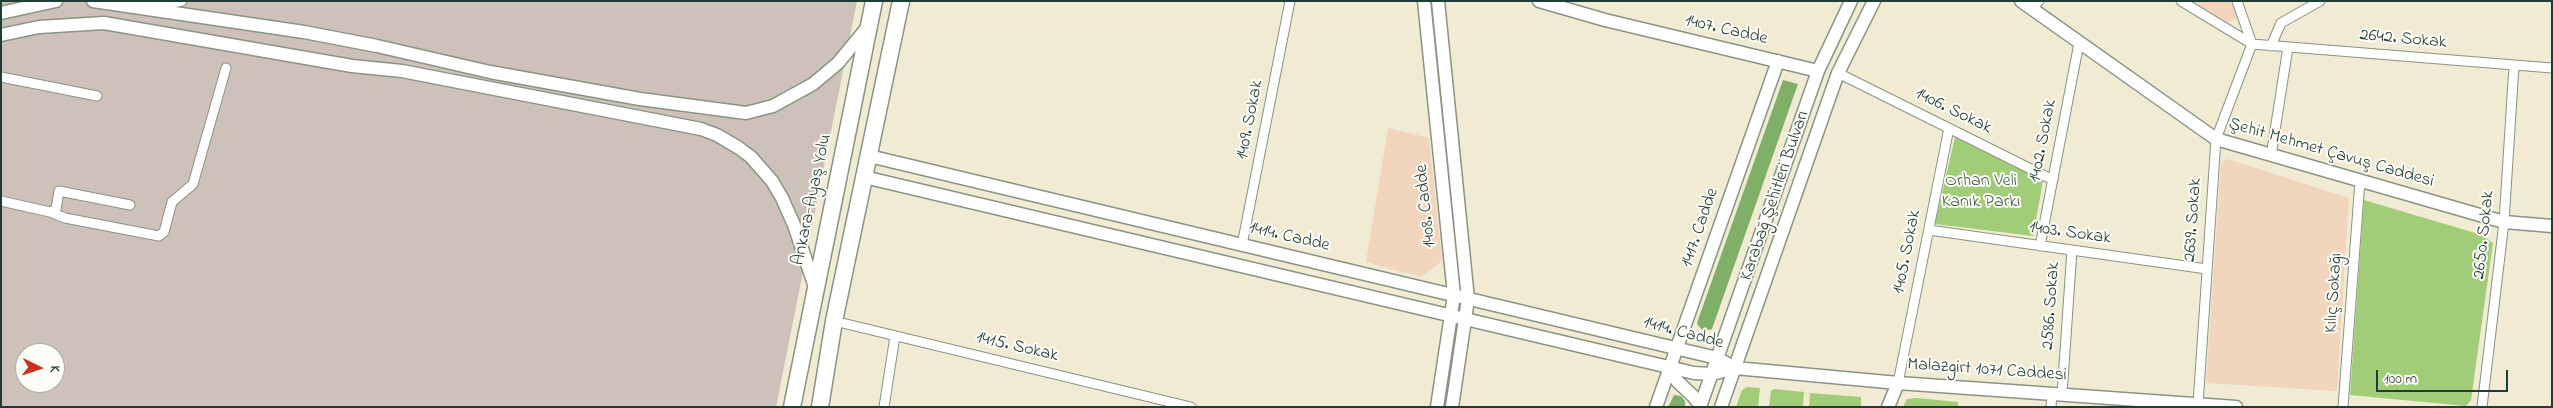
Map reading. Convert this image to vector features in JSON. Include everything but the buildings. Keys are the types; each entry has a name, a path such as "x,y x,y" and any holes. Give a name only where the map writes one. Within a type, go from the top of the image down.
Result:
{"highway":[{"name":"Ankara-Ayaş Yolu","path":"792,407 874,1"},
{"path":"820,407 834,321 901,1"}],"main road":[{"path":"1,13 56,1"},
{"path":"93,1 304,32 438,59 490,72 640,99 746,112 773,106 813,84 844,57 869,25"},
{"name":"1408. Cadde","path":"1424,1 1454,295 1437,407"},
{"name":"1408. Cadde","path":"1438,1 1468,299 1452,407"},
{"name":"1407. Cadde","path":"1539,1 1605,20 1818,71"},
{"name":"Karabağ Şehitleri Bulvarı","path":"1700,406 1818,71 1851,1"},
{"name":"Karabağ Şehitleri Bulvarı","path":"1721,407 1838,73 1874,1"},
{"name":"Şehit Mehmet Çavuş Caddesi","path":"2030,4 2079,42 2216,138 2271,156 2504,222 2552,226"},
{"path":"1,35 39,27 104,23 352,66 402,71 701,129 717,135 739,148 751,157 772,181 794,225 815,287"},
{"name":"1417. Cadde","path":"1656,407 1778,61"},
{"name":"1414. Cadde","path":"869,156 1677,348 1717,358 1735,368"},
{"name":"1414. Cadde","path":"864,177 1670,368 1712,374 1735,368"},
{"path":"1670,368 1677,382 1693,396 1700,406"},
{"name":"Malazgirt 1071 Caddesi","path":"1735,368 1898,383 2236,407"},
{"path":"1888,407 1898,383"}],"street":[{"path":"137,1 162,5 182,1"},
{"name":"1409. Sokak","path":"1242,245 1290,1"},
{"path":"2180,1 2252,44"},
{"path":"2237,1 2252,44"},
{"path":"2272,46 2281,23 2320,1"},
{"name":"1402. Sokak","path":"2040,246 2079,42"},
{"name":"2642. Sokak","path":"2252,44 2552,68"},
{"name":"2639. Sokak","path":"2198,404 2216,138 2252,44"},
{"path":"2271,156 2288,47"},
{"name":"2650. Sokak","path":"2482,407 2504,222 2514,66"},
{"path":"1,201 50,212 65,218 159,236 164,232 172,202 193,184 226,68"},
{"name":"1406. Sokak","path":"1838,73 2053,180"},
{"path":"1,78 97,96"},
{"name":"1405. Sokak","path":"1898,383 1949,128"},
{"name":"Kılıç Sokağı","path":"2343,407 2360,181"},
{"path":"50,212 56,209 59,191 130,205"},
{"name":"1403. Sokak","path":"1928,230 2207,269"},
{"name":"2586. Sokak","path":"2051,407 2057,394 2072,250"},
{"name":"1415. Sokak","path":"834,321 1191,407"},
{"path":"884,407 895,336"}],"shaded area":[{"path":"1,1 857,1 776,407 1,407"},
{"path":"2187,1 2232,1 2238,18 2225,23"},
{"path":"1388,128 1429,138 1442,261 1421,277 1366,262"},
{"path":"2228,159 2349,198 2337,391 2206,383 2221,165 2223,161"}],"green space":[{"path":"1783,80 1798,84 1712,329 1703,331 1697,324 1698,320"},
{"name":"Orhan Veli Kanık Parkı","path":"1955,137 2043,181 2033,236 1935,224"},
{"path":"2364,200 2482,235 2493,243 2471,400 2466,406 2350,395"},
{"path":"1747,387 1760,388 1758,407 1736,407 1742,390"},
{"path":"1774,389 1804,392 1803,407 1769,407 1771,391"},
{"path":"1810,393 1861,397 1861,407 1809,407"},
{"path":"1674,395 1681,396 1685,401 1685,407 1668,407"},
{"path":"1917,398 1958,402 1958,407 1903,407 1907,399"}]}
